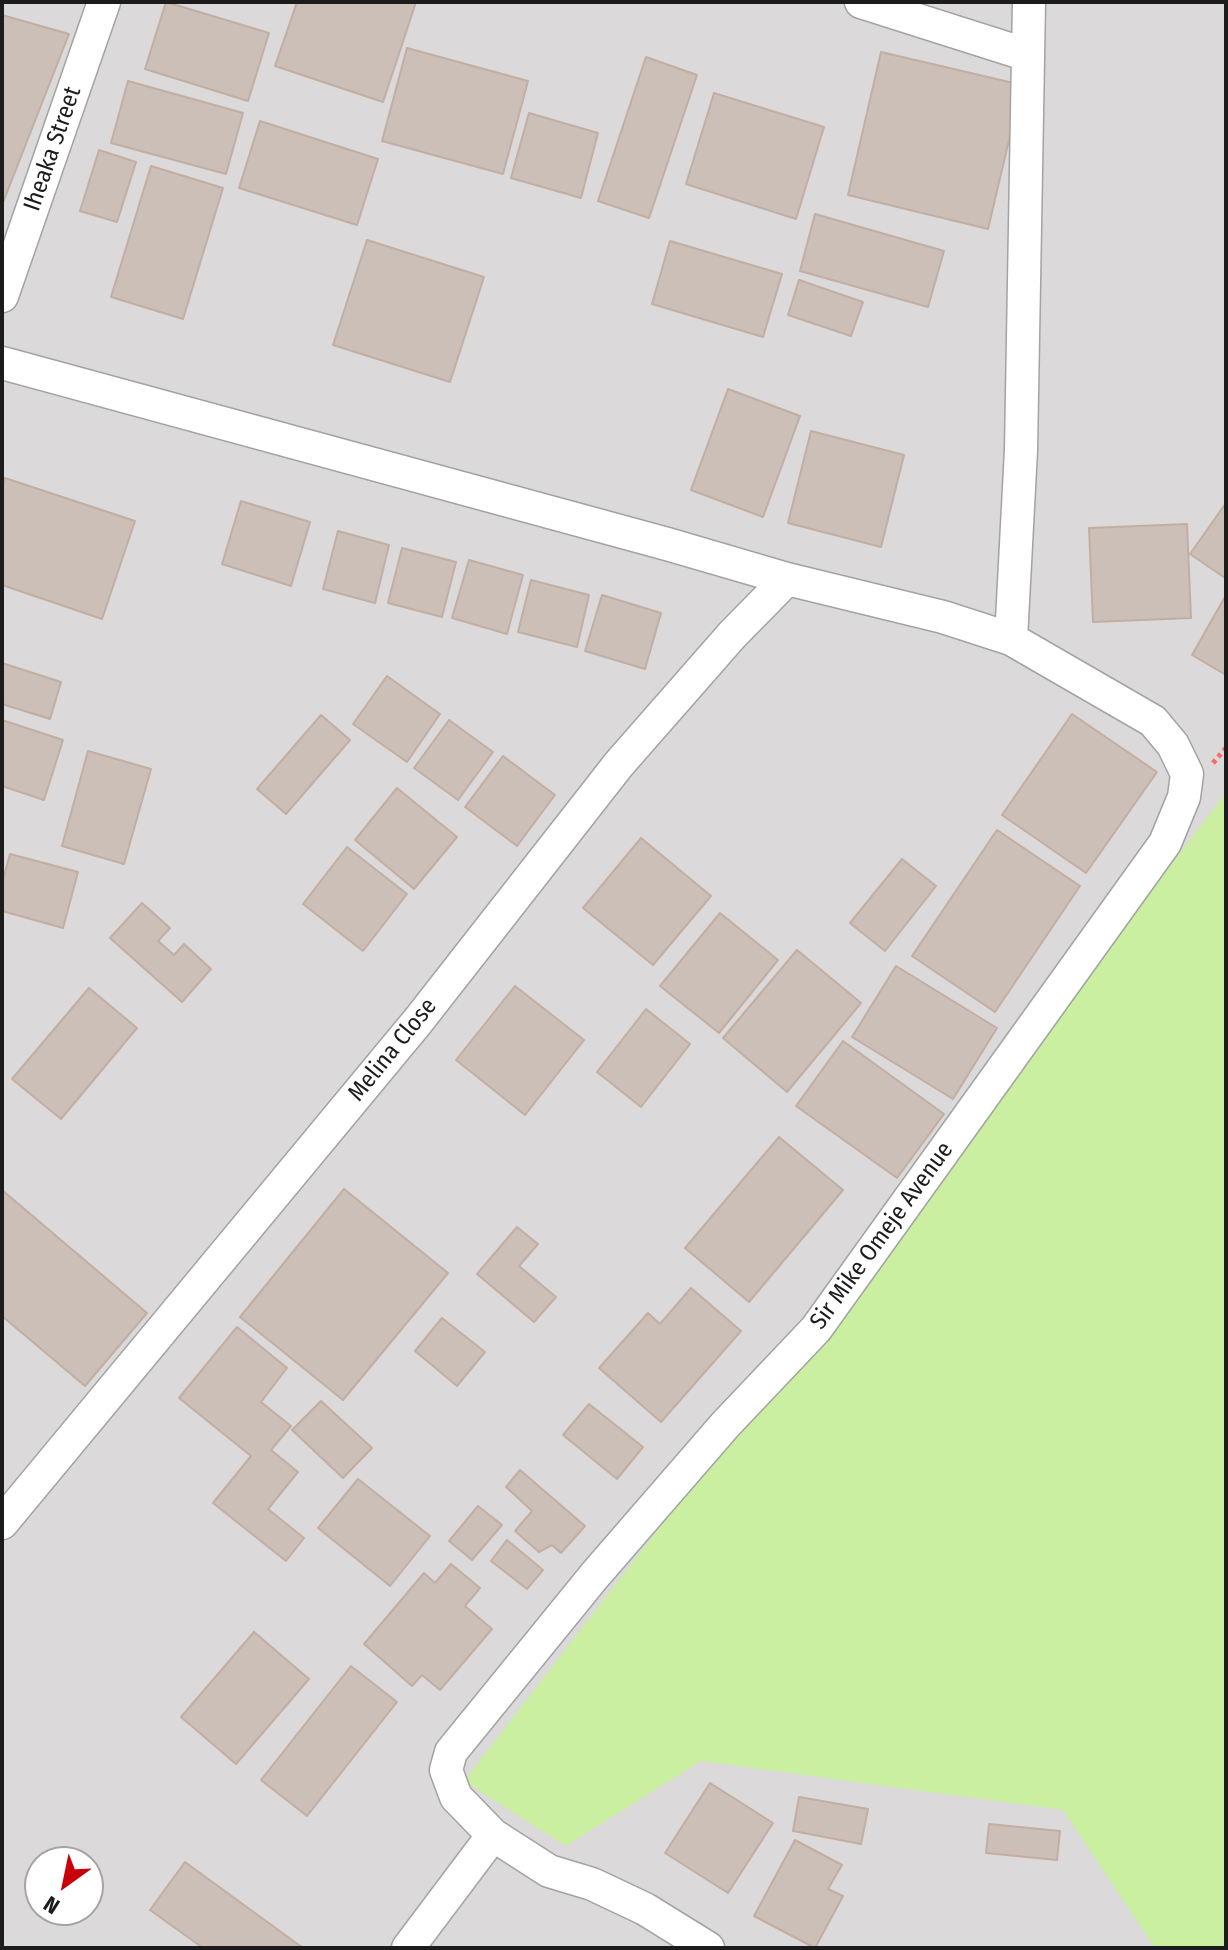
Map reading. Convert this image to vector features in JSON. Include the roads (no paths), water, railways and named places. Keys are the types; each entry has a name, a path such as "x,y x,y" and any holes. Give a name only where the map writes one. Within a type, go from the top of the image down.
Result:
{"street":[{"name":"Iheaka Street","path":"2,296 104,2"},
{"path":"861,2 1028,55"},
{"path":"1011,639 1021,450 1029,2"},
{"name":"Sir Mike Omeje Avenue","path":"2,363 787,579 943,617 1011,639 1153,721 1173,745 1187,774 1184,797 1165,843 816,1329 725,1425 451,1752 446,1770 456,1797 493,1835 549,1871 592,1884 645,1909 708,1948"},
{"name":"Melina Close","path":"2,1523 418,1021 619,764 732,635 787,579"},
{"path":"408,1948 493,1835"}]}
